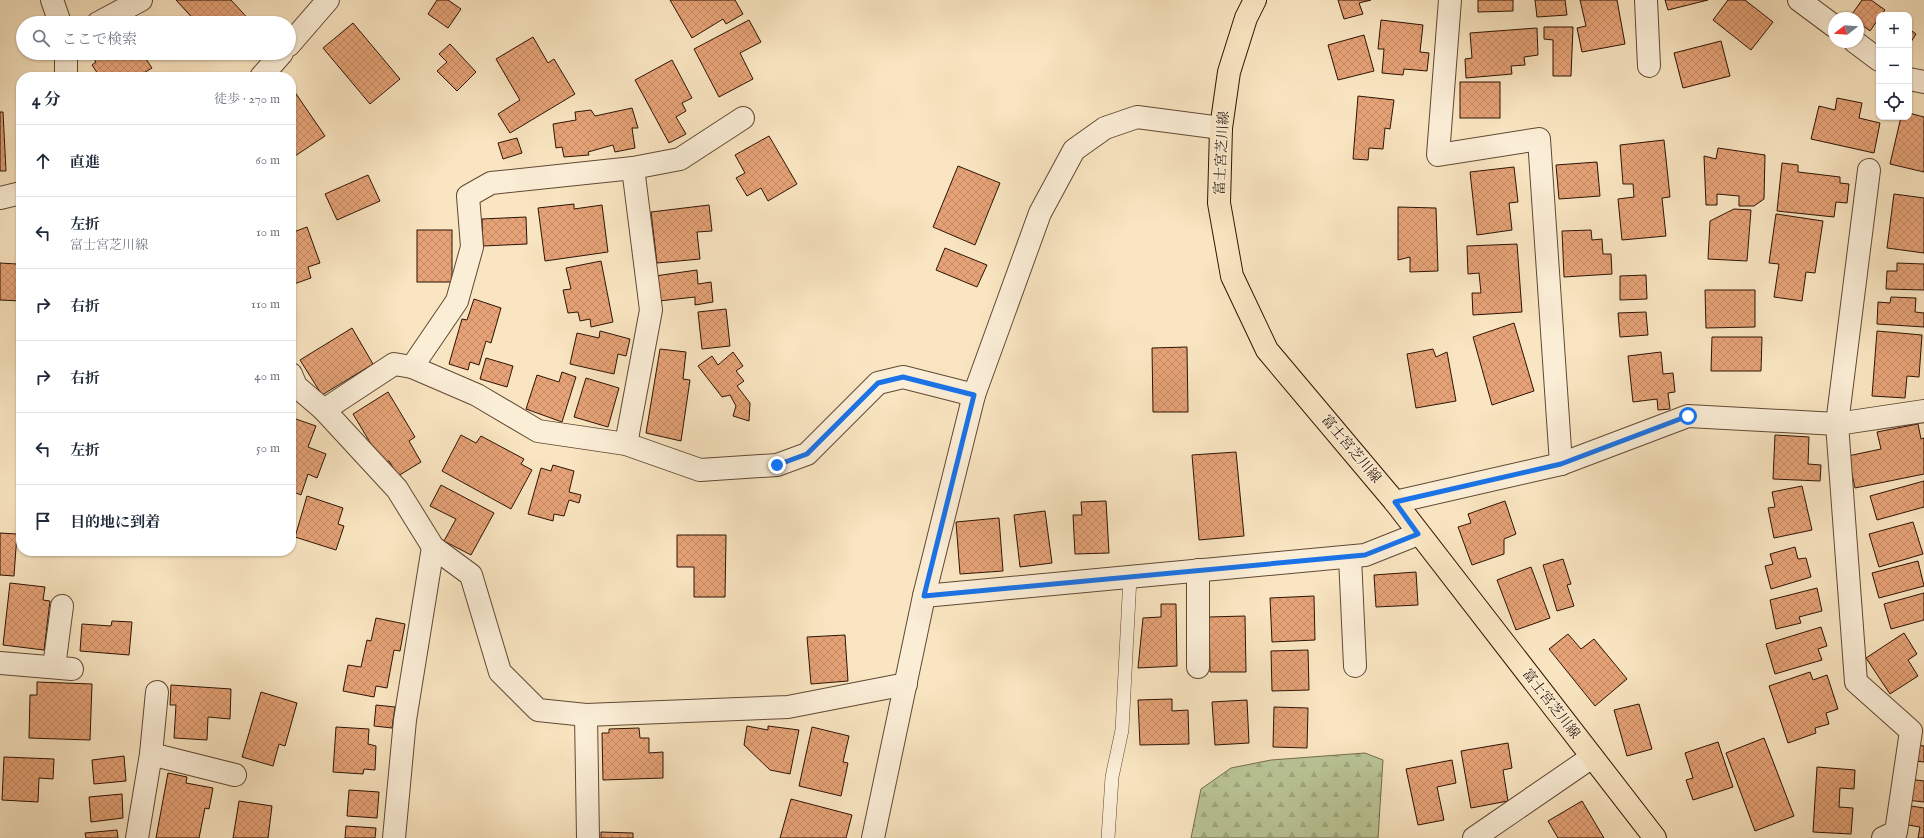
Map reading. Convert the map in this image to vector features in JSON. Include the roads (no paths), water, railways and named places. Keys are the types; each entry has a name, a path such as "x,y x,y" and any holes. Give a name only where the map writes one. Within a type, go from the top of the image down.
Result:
{"main road":[{"name":"富士宮芝川線","path":"1255,0 1246,18 1229,72 1221,128 1219,203 1232,276 1267,350 1395,502 1418,534 1655,838"}],"street":[{"path":"52,0 58,16"},
{"path":"111,16 141,0"},
{"path":"296,37 328,0"},
{"path":"1450,0 1438,155 1539,139 1561,464"},
{"path":"1646,0 1649,66"},
{"path":"1799,0 1828,22"},
{"path":"1863,48 1876,58"},
{"path":"66,60 66,72"},
{"path":"266,72 276,60"},
{"path":"1912,80 1924,82"},
{"path":"873,838 924,596 974,395 1040,213 1074,150 1105,128 1136,117 1221,128"},
{"path":"412,367 457,301 472,247 468,196 491,183 633,168 680,159 743,118"},
{"path":"626,444 651,310 633,168"},
{"path":"1870,170 1837,424 1856,682 1917,728 1896,832 1883,838"},
{"path":"0,198 16,194"},
{"path":"324,410 394,364 412,367 477,395 538,431 626,444 700,470 777,465 807,454 878,383 903,377 974,395"},
{"path":"296,386 324,410 397,489 433,547 471,575 500,672 538,710 586,715 788,707 906,684"},
{"path":"1395,502 1561,464 1688,416 1837,424 1924,411"},
{"path":"924,596 1350,557 1365,555 1418,534"},
{"path":"394,838 405,720 433,547"},
{"path":"1350,557 1355,666"},
{"path":"1198,570 1198,667"},
{"path":"0,663 63,668 62,606"},
{"path":"137,838 150,754 157,692"},
{"path":"586,715 588,838"},
{"path":"150,754 235,775"},
{"path":"1474,838 1592,757"}],"lane":[{"path":"1108,838 1112,777 1122,730 1130,577"}]}
